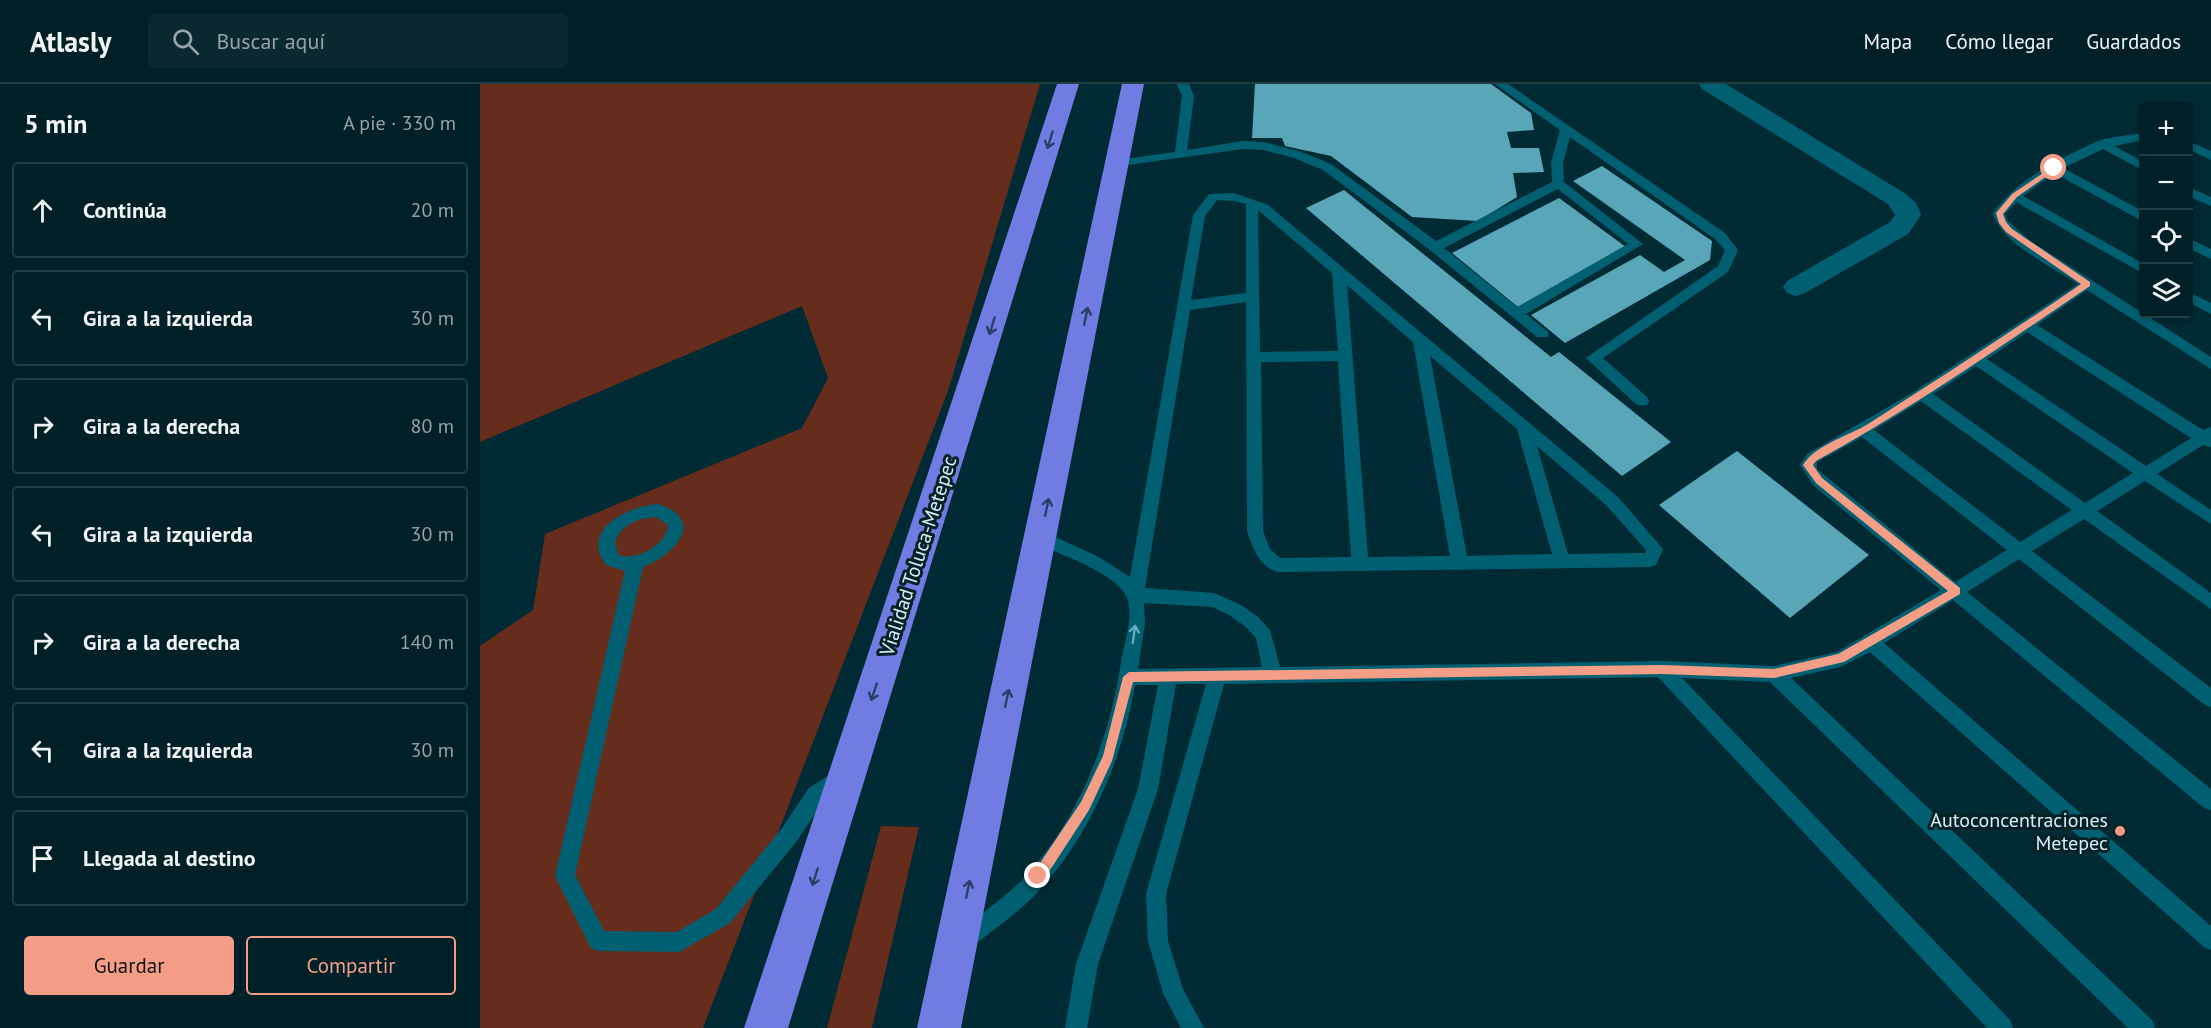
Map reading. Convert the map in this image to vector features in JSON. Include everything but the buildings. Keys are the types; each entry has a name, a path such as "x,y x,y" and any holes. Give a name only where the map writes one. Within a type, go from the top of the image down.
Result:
{"highway":[{"name":"Vialidad Toluca-Metepec","path":"766,1028 1068,84"},
{"path":"939,1028 1133,84"}],"street":[{"path":"1710,84 1896,199 1907,209 1908,215 1899,228 1796,287"}],"lane":[{"path":"1180,155 1188,96 1183,84"},
{"path":"1501,84 1720,236 1732,250 1724,268 1593,358 1642,401"},
{"path":"1557,183 1557,163 1566,128"},
{"path":"2139,137 2102,144 2054,168 2014,196 2000,213 2002,223 2024,243 2211,364"},
{"path":"2102,144 2139,164"},
{"path":"1117,164 1243,145 1263,146 1298,155 1327,167 1435,247 1542,334"},
{"path":"2193,147 2211,156"},
{"path":"2054,168 2139,215"},
{"path":"1435,247 1544,192 1557,183"},
{"path":"1516,313 1637,244 1557,183"},
{"path":"2193,193 2211,202"},
{"path":"956,947 1011,902 1038,876 1085,806 1108,757 1129,677 1136,623 1135,595 1199,215 1214,197 1240,196 1252,202 1264,208 1612,501 1655,549 1650,560 1360,565 1277,565 1263,553 1255,531 1252,202"},
{"path":"2014,196 2139,267"},
{"path":"2193,245 2211,255"},
{"path":"1339,271 1360,565"},
{"path":"2087,284 1922,394 1864,430 1812,458 1808,465 1811,472 2211,801"},
{"path":"1183,306 1253,297"},
{"path":"2193,299 2211,309"},
{"path":"1129,677 1662,669 1774,674 1840,659 2208,438 2027,325"},
{"path":"1420,339 1460,563"},
{"path":"1253,357 1345,356"},
{"path":"1977,359 2211,518"},
{"path":"1922,394 2211,602"},
{"path":"1524,428 1562,561"},
{"path":"1864,430 2211,699"},
{"path":"1040,538 1103,566 1128,586 1135,595 1214,600 1235,610 1252,622 1264,635 1273,675"},
{"path":"635,564 565,876 598,941 679,942 723,916 789,835 816,795 849,772"},
{"path":"1871,642 2211,940"},
{"path":"1662,669 2002,1028"},
{"path":"1774,674 2144,1028"},
{"path":"1076,1028 1087,964 1148,789 1169,676"},
{"path":"1193,1028 1174,993 1158,941 1156,894 1217,676"}],"shaded area":[{"path":"480,84 1040,84 948,391 703,1028 480,1028 480,646 533,610 545,534 802,428 828,378 802,306 480,442"},
{"path":"881,826 919,827 872,1028 827,1028"}],"place":[{"name":"Autoconcentraciones Metepec","path":"2120,831"}],"route":[{"path":"1038,876 1085,806 1108,757 1129,677 1662,669 1774,674 1840,659 1956,591 1819,481 1808,465 1812,458 1864,430 1977,359 2087,284 2024,243 2002,223 2000,213 2014,196 2054,168"}]}
